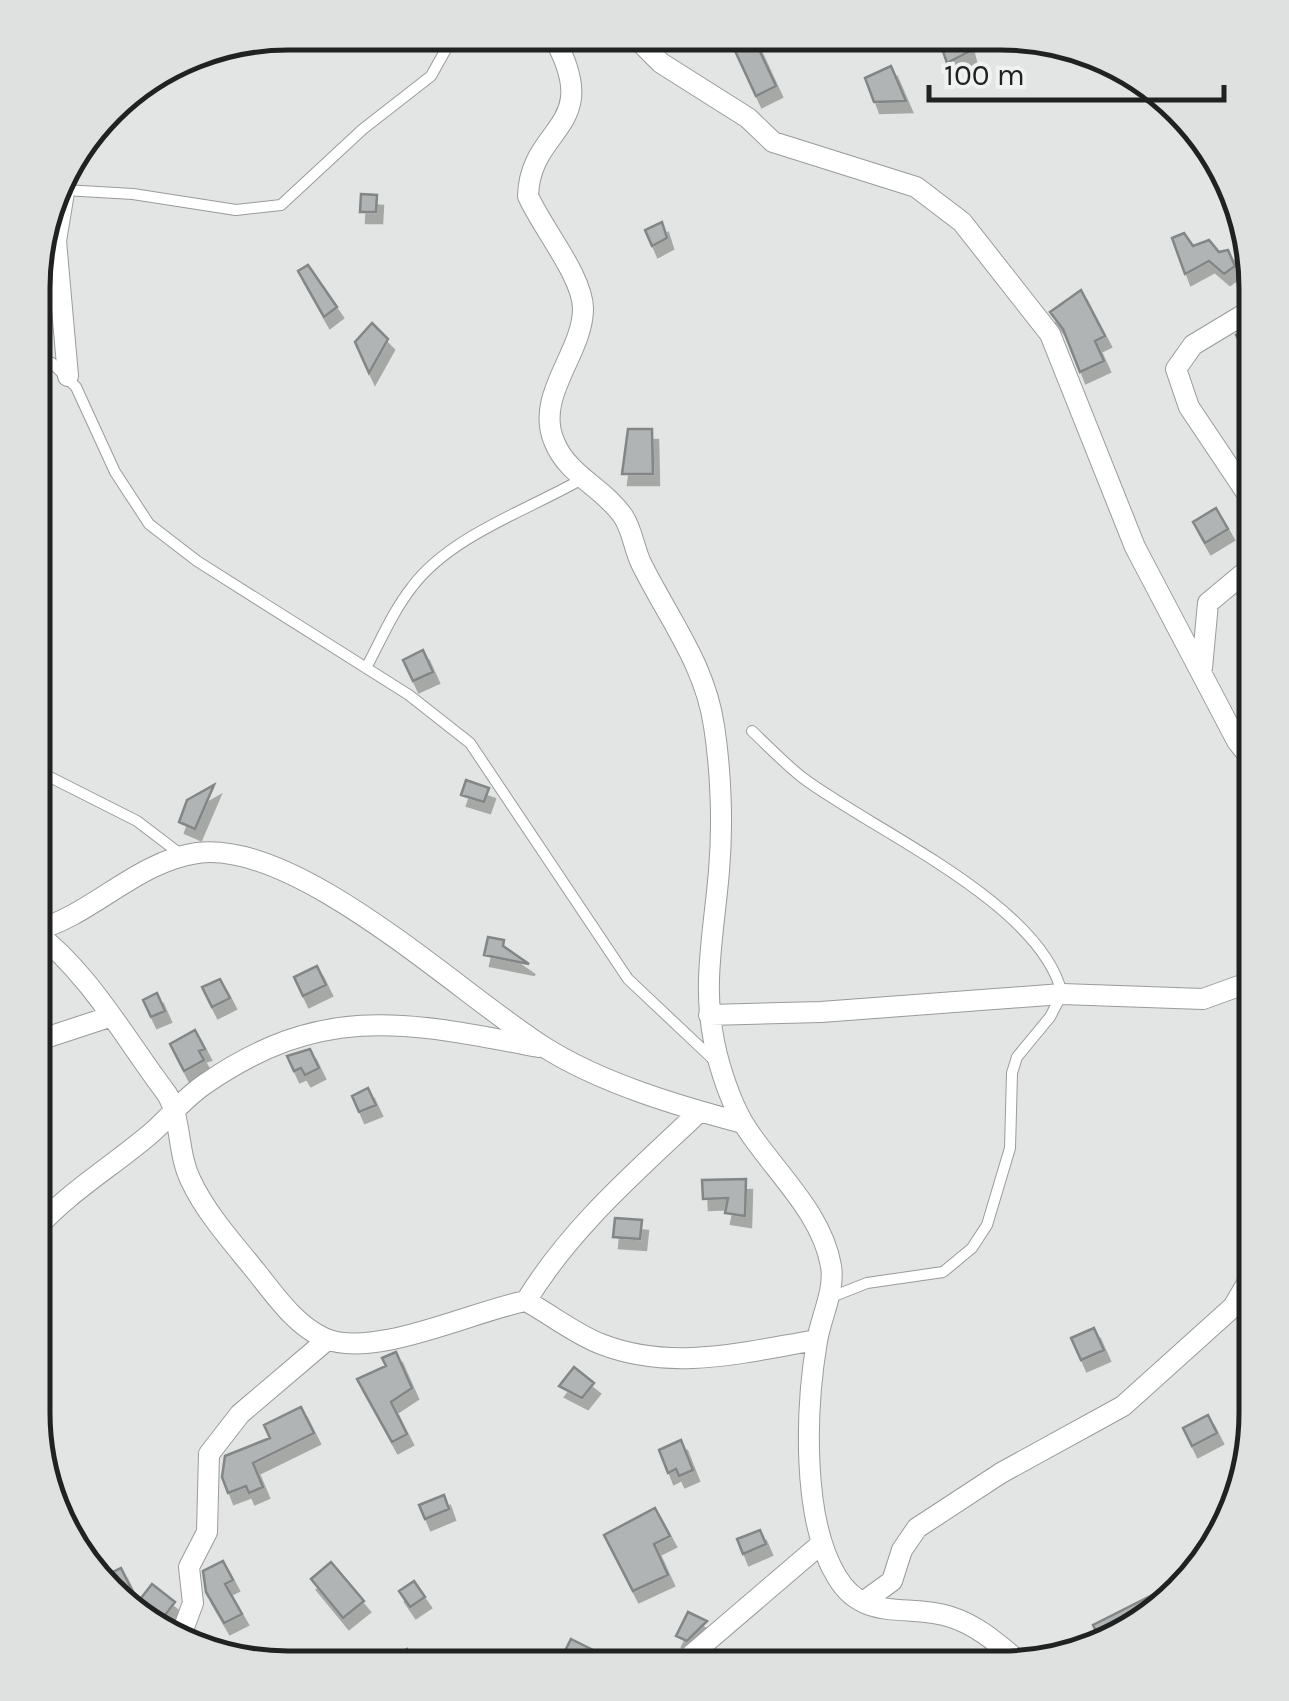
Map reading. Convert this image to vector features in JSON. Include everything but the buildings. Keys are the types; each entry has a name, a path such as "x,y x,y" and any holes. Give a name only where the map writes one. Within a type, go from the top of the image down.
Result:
{"street":[{"path":"558,50 573,90 572,108 535,166 528,196 578,284 584,306 549,417 553,440 582,479 612,502 626,519 638,558 692,651 712,710 719,864 706,983 709,1015 720,1066 743,1123 823,1238 832,1270 817,1340 809,1454 822,1543 836,1576 863,1602 879,1611 916,1610 950,1616 983,1632 1006,1651"},
{"path":"647,50 660,63 748,118 773,142 916,187 962,222 1050,334 1135,546 1239,743"},
{"path":"52,255 68,376"},
{"path":"1239,317 1193,345 1176,370 1190,407 1239,481"},
{"path":"1202,675 1208,602 1239,577"},
{"path":"50,926 136,875 184,856 226,852 244,856 368,916 546,1048 633,1089 743,1123"},
{"path":"50,943 176,1109 180,1159 208,1212 283,1305 327,1340 353,1341 439,1329 526,1301 554,1256 594,1210 699,1112"},
{"path":"709,1015 821,1012 1062,994 1203,999 1238,986"},
{"path":"50,1036 109,1016"},
{"path":"50,1214 151,1134 202,1086 256,1052 334,1026 434,1026 546,1048"},
{"path":"863,1602 892,1581 902,1550 917,1528 1001,1474 1123,1406 1233,1308 1238,1299"},
{"path":"526,1301 598,1343 652,1359 696,1360 817,1340"},
{"path":"184,1627 193,1603 189,1567 206,1532 209,1454 240,1414 327,1340"},
{"path":"696,1651 822,1543"}],"lane":[{"path":"72,190 133,194 236,210 281,205 363,129 432,76 446,50"},
{"path":"50,363 68,376 115,472 149,524 197,561 409,694 470,743 628,979 720,1066"},
{"path":"366,668 412,587 432,567 453,550 582,479"},
{"path":"752,731 805,780 872,819 995,906 1041,947 1056,971 1062,994 1050,1018 1017,1057 1012,1073 1010,1148 987,1226 972,1248 943,1272 867,1282 828,1299"},
{"path":"50,778 137,821 184,856"}]}
